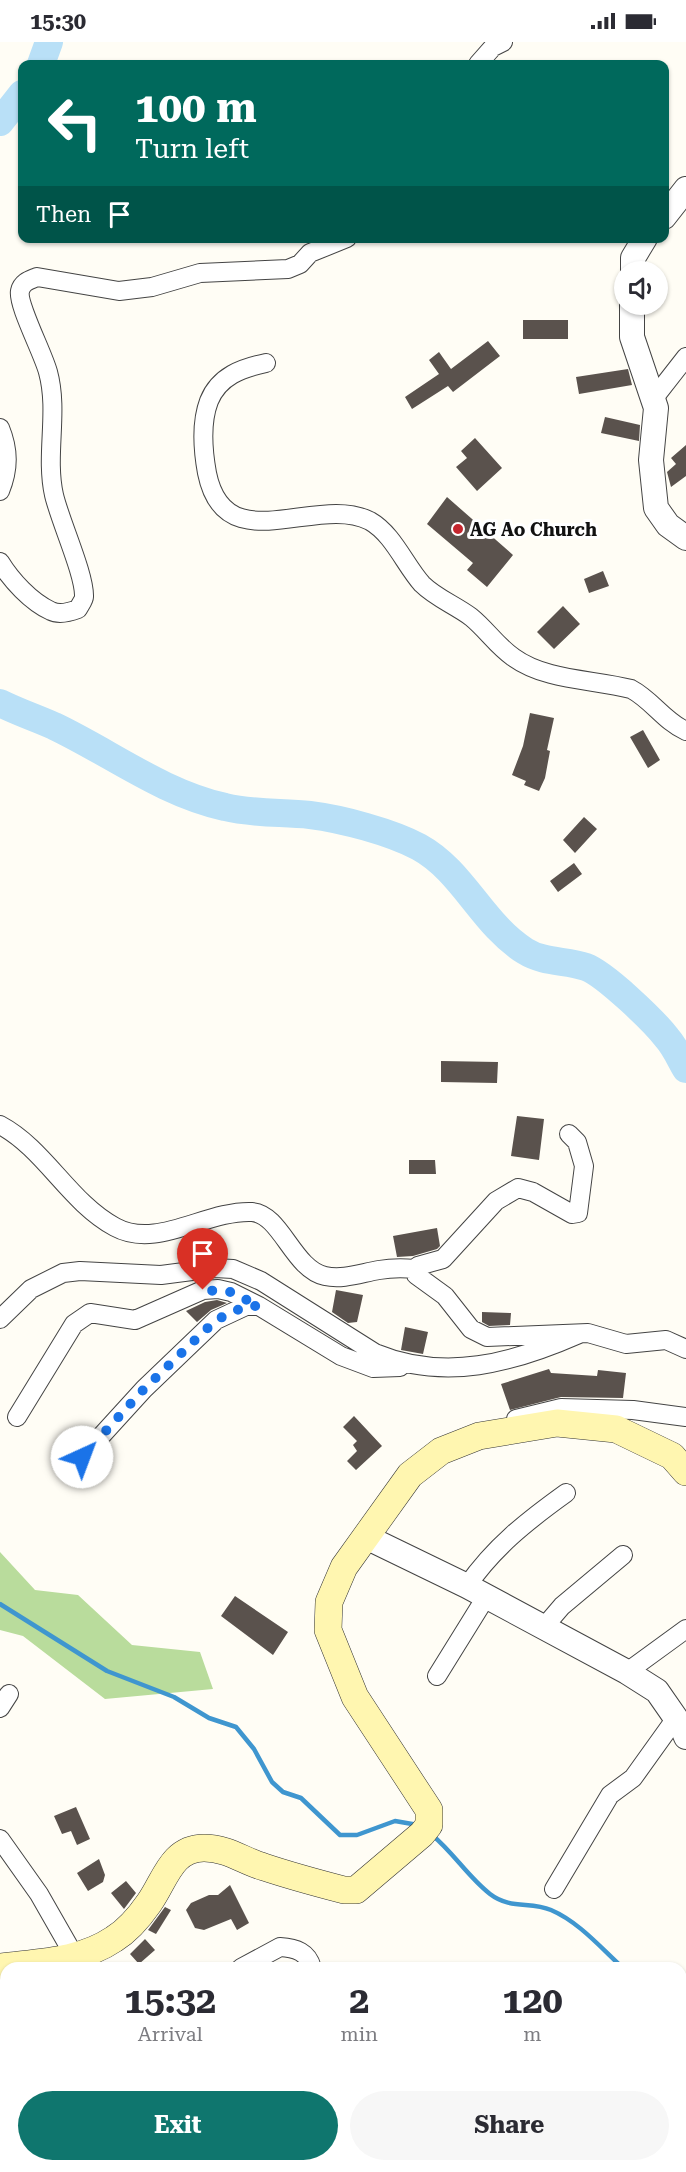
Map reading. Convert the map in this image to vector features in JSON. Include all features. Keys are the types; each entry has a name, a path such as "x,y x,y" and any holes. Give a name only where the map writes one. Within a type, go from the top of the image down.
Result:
{"main road":[{"path":"38,1962 75,1957 92,1952 116,1939 151,1901 166,1872 182,1854 202,1848 226,1850 262,1867 344,1890 356,1890 429,1825 429,1810 376,1733 355,1697 328,1630 329,1602 344,1567 410,1475 441,1451 479,1436 557,1424 616,1429 672,1456 686,1472"}],"street":[{"path":"482,60 497,44"},
{"path":"669,211 686,189"},
{"path":"0,562 8,575 52,612 68,613 78,609 84,598 80,573 54,492 50,449 52,395 41,349 20,305 20,289 27,280 37,278 99,289 134,290 200,273 288,269 300,264 310,253 335,243"},
{"path":"633,261 642,243"},
{"path":"632,315 632,337 654,398 657,420 651,460 656,508 668,525 686,538"},
{"path":"654,398 686,357"},
{"path":"266,363 245,367 232,373 217,387 209,402 204,459 214,495 221,506 235,516 251,521 336,513 351,514 372,522 397,549 422,584 471,617 514,658 533,669 549,674 631,689 642,695 670,722 686,731"},
{"path":"0,428 8,456 7,475 0,491"},
{"path":"0,1125 15,1133 78,1199 117,1228 148,1235 231,1214 253,1212 273,1223 282,1239 311,1269 323,1276 344,1277 393,1268 415,1269 443,1259 496,1201 518,1188 533,1191 572,1214 578,1213 584,1166 582,1152 569,1134"},
{"path":"0,1319 31,1289 63,1273 80,1270 161,1275 215,1268 233,1269 261,1281 375,1353 395,1362 429,1367"},
{"path":"415,1269 421,1281 445,1296 478,1335 502,1338 588,1333 626,1344 666,1340 686,1349"},
{"path":"16,1417 74,1324 90,1313 135,1320 203,1290 218,1289 231,1292 259,1306 341,1356 373,1368 465,1369 506,1361 579,1334"},
{"path":"82,1457 144,1389 216,1320 246,1306 259,1306"},
{"path":"479,1436 519,1418 561,1408 633,1410 686,1417"},
{"path":"437,1676 496,1549 521,1526 566,1493"},
{"path":"366,1537 477,1592 627,1672 657,1691 683,1732 633,1778 610,1795 554,1889"},
{"path":"544,1627 562,1606 622,1556"},
{"path":"627,1672 686,1629"},
{"path":"0,1839 39,1894 75,1957"},
{"path":"252,1962 280,1947 303,1952 311,1962"}],"green space":[{"path":"0,1552 35,1590 78,1595 132,1645 200,1652 213,1689 105,1699 23,1636 0,1630"}],"building":[{"path":"523,320 568,320 568,339 523,339"},
{"path":"488,341 500,356 453,392 448,386 412,409 405,397 439,374 429,360 439,352 451,369"},
{"path":"628,369 632,385 579,394 576,377"},
{"path":"605,417 640,425 639,441 601,433"},
{"path":"475,438 502,468 477,491 456,467 467,458 461,451"},
{"path":"686,445 686,476 671,487 667,472 676,464 671,458"},
{"path":"447,497 513,555 487,587 467,570 473,563 427,524"},
{"path":"603,571 609,586 589,593 584,579"},
{"path":"563,606 580,624 554,649 537,632"},
{"path":"530,713 554,718 547,750 550,751 545,778 539,791 524,785 526,781 512,775 523,746"},
{"path":"643,730 660,760 648,768 630,737"},
{"path":"584,817 597,829 575,853 563,840"},
{"path":"574,863 582,874 558,892 550,881"},
{"path":"441,1061 498,1062 497,1083 441,1082"},
{"path":"517,1116 544,1119 539,1160 511,1156"},
{"path":"409,1160 435,1160 436,1174 409,1174"},
{"path":"437,1228 440,1246 437,1249 413,1256 397,1257 393,1236"},
{"path":"336,1290 363,1295 357,1322 348,1323 332,1312"},
{"path":"217,1300 227,1303 211,1310 197,1322 186,1311 205,1302"},
{"path":"482,1312 511,1313 510,1325 489,1326 482,1322"},
{"path":"405,1327 428,1332 423,1354 401,1350"},
{"path":"549,1369 551,1373 597,1376 598,1370 626,1373 623,1398 561,1397 510,1410 501,1384"},
{"path":"354,1416 382,1446 356,1470 347,1461 357,1451 353,1445 357,1441 343,1427"},
{"path":"235,1596 288,1632 273,1655 221,1616"},
{"path":"76,1807 90,1839 77,1845 71,1831 62,1834 54,1816"},
{"path":"99,1859 105,1875 103,1882 88,1891 77,1873"},
{"path":"126,1881 136,1893 124,1909 111,1893"},
{"path":"230,1885 249,1923 237,1930 231,1919 204,1930 195,1928 186,1910 191,1903 209,1895 218,1895"},
{"path":"165,1907 171,1910 156,1934 148,1930"},
{"path":"145,1939 155,1950 141,1962 137,1962 130,1954"}],"waterway":[{"path":"42,60 49,42"},
{"path":"0,122 18,99"},
{"path":"0,703 54,726 158,782 202,801 246,811 310,815 337,820 381,831 408,841 434,857 448,870 496,927 525,951 540,958 586,967 617,988 661,1030 686,1069"},
{"path":"0,1604 107,1671 174,1697 209,1718 236,1727 254,1749 272,1782 283,1792 301,1798 340,1835 357,1835 395,1821 418,1825"},
{"path":"432,1835 490,1894 505,1902 543,1907 561,1915 589,1936 617,1962"}],"place":[{"name":"AG Ao Church","path":"458,529"}],"route":[{"path":"82,1457 144,1389 216,1320 246,1306 259,1306 231,1292 218,1289 203,1290"}]}
